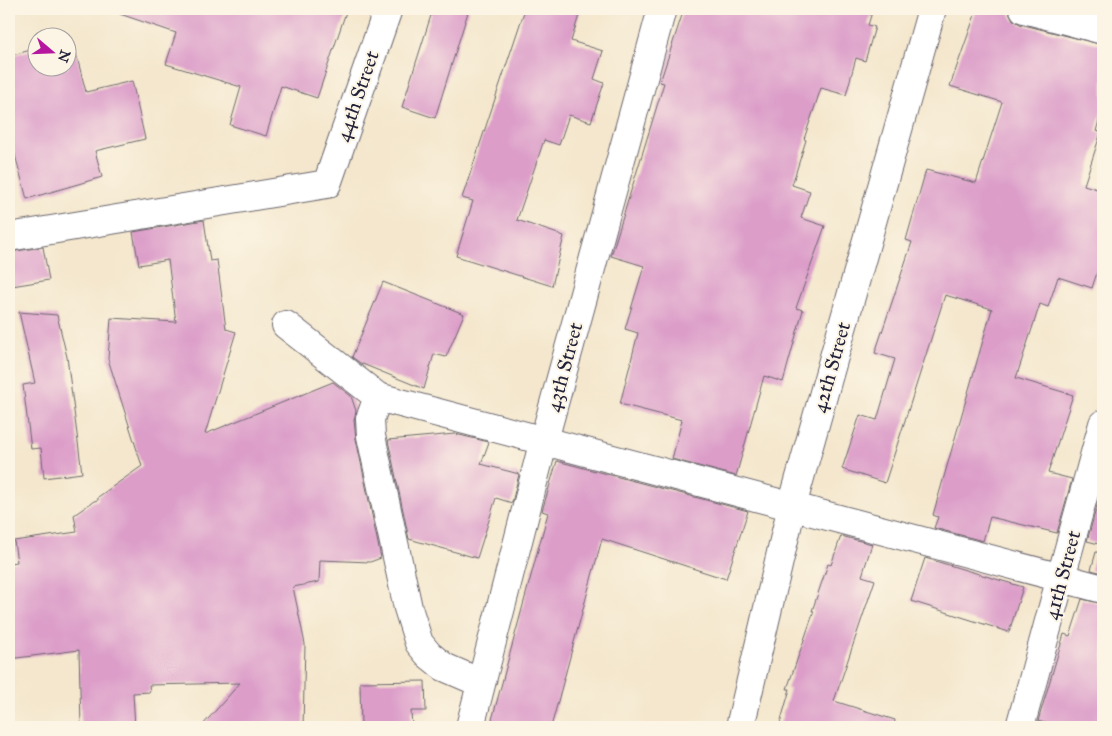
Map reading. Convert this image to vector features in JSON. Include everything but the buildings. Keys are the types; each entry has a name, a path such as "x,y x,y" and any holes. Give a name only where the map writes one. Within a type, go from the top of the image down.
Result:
{"street":[{"name":"44th Street","path":"9,238 327,184 388,9"},
{"name":"43th Street","path":"470,727 544,440 662,9"},
{"name":"42th Street","path":"740,727 792,506 932,9"},
{"path":"1024,9 1103,30"},
{"path":"286,325 378,397 1103,589"},
{"path":"378,397 370,418 372,436 408,608 419,643 429,655 444,667 481,683"},
{"name":"41th Street","path":"1020,727 1103,424"}]}
